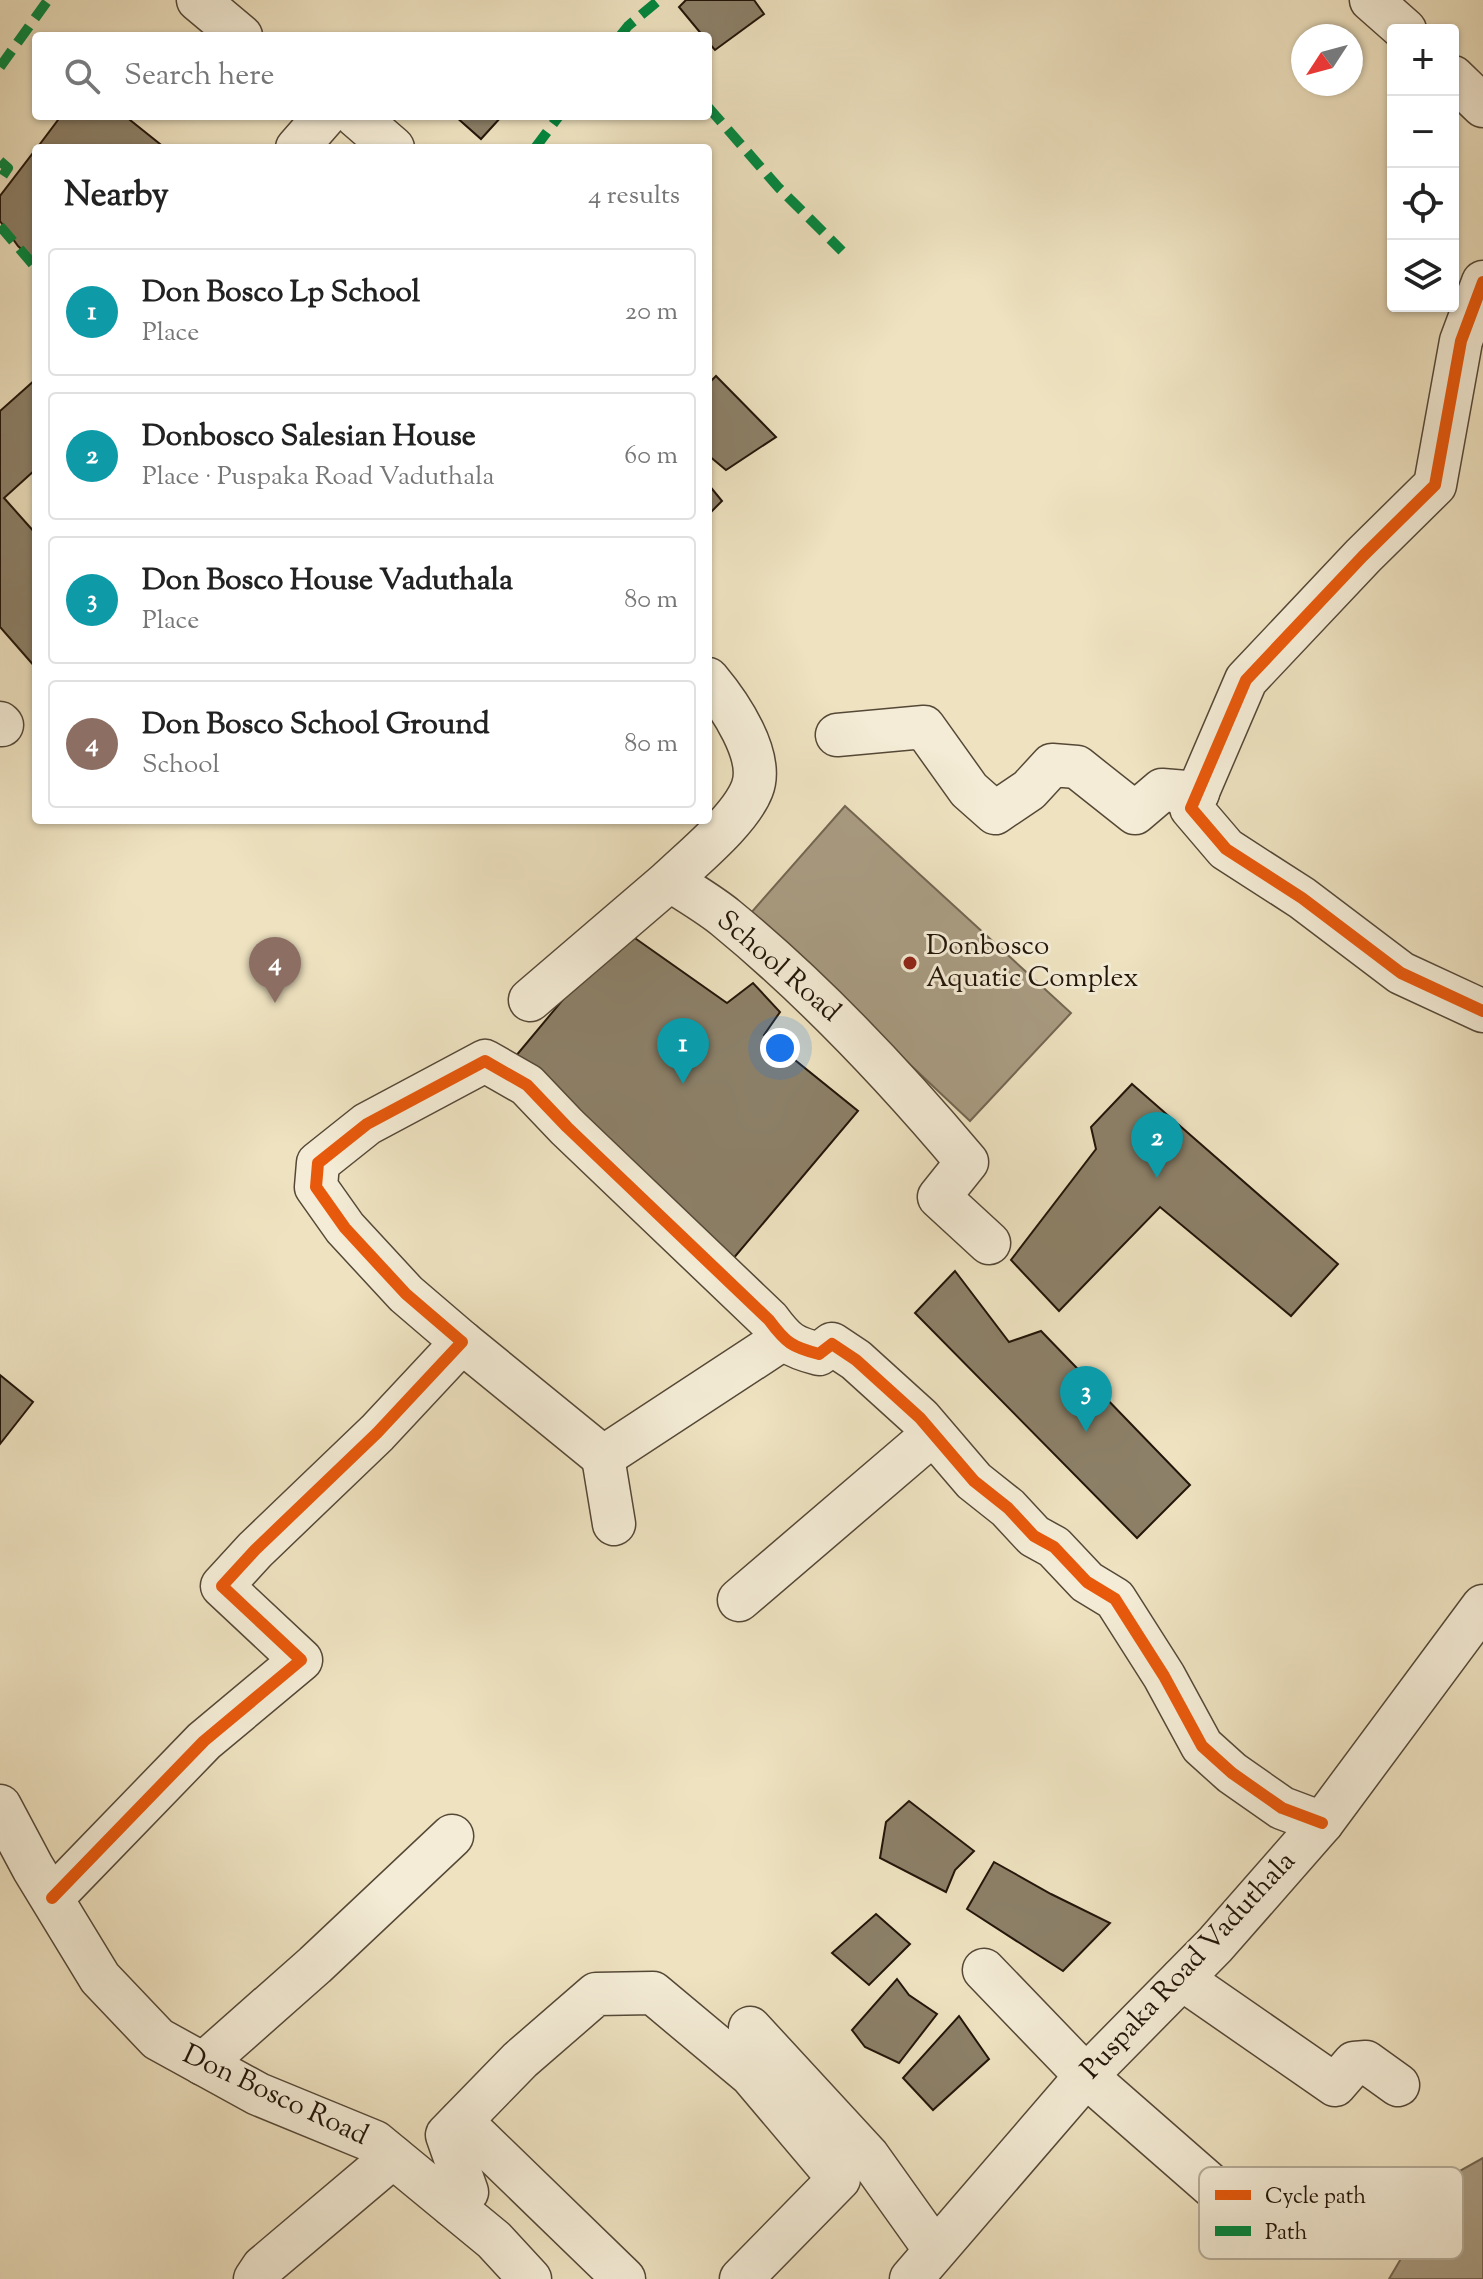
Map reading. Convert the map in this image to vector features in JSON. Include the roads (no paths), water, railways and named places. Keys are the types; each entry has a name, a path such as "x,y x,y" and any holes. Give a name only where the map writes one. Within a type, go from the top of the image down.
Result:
{"street":[{"path":"198,0 236,32"},
{"path":"1371,0 1398,24"},
{"path":"1459,83 1483,106"},
{"path":"300,144 322,120"},
{"path":"361,120 388,144"},
{"path":"1483,282 1461,341 1435,485 1246,680 1191,808 1226,849 1302,898 1401,973 1483,1011"},
{"path":"530,1000 670,880 729,823 753,788 752,748 712,684"},
{"path":"837,735 924,727 969,790 995,813 1029,790 1052,765 1077,767 1135,813 1162,790 1198,793"},
{"name":"School Road","path":"670,880 724,916 825,1007 918,1104 967,1162 939,1197 989,1243"},
{"path":"614,1524 603,1457 406,1294 345,1228 316,1187 318,1163 367,1124 485,1061 527,1085 769,1320 783,1339 794,1347 819,1354 832,1344 856,1360 920,1418 974,1481 1008,1508 1034,1536 1054,1547 1087,1582 1115,1599 1164,1676 1202,1746 1232,1773 1282,1808 1322,1823"},
{"path":"603,1457 783,1339"},
{"path":"52,1898 204,1741 301,1660 222,1586 255,1550 377,1433 462,1342"},
{"path":"739,1600 933,1434"},
{"name":"Puspaka Road Vaduthala","path":"923,2264 1086,2076 1215,1945 1322,1823 1483,1606"},
{"name":"Don Bosco Road","path":"0,1806 100,1978 158,2039 258,2094 375,2142 494,2240 530,2279"},
{"path":"203,2064 315,1965 452,1836"},
{"path":"984,1970 1086,2076 1199,2175"},
{"path":"1182,1979 1335,2085 1354,2063 1366,2062 1398,2085"},
{"path":"453,2206 467,2192 447,2135 520,2060 596,1994 653,1993 751,2075 839,2179 741,2279"},
{"path":"750,2028 868,2156 923,2264"},
{"path":"461,2121 624,2279"},
{"path":"255,2279 263,2267 393,2157"}],"place":[{"name":"Donbosco Aquatic Complex","path":"910,963"},
{"name":"Don Bosco School Ground","path":"275,1003"},
{"name":"Don Bosco Lp School","path":"683,1084"},
{"name":"Donbosco Salesian House","path":"1157,1178"},
{"name":"Don Bosco House Vaduthala","path":"1086,1432"}]}
